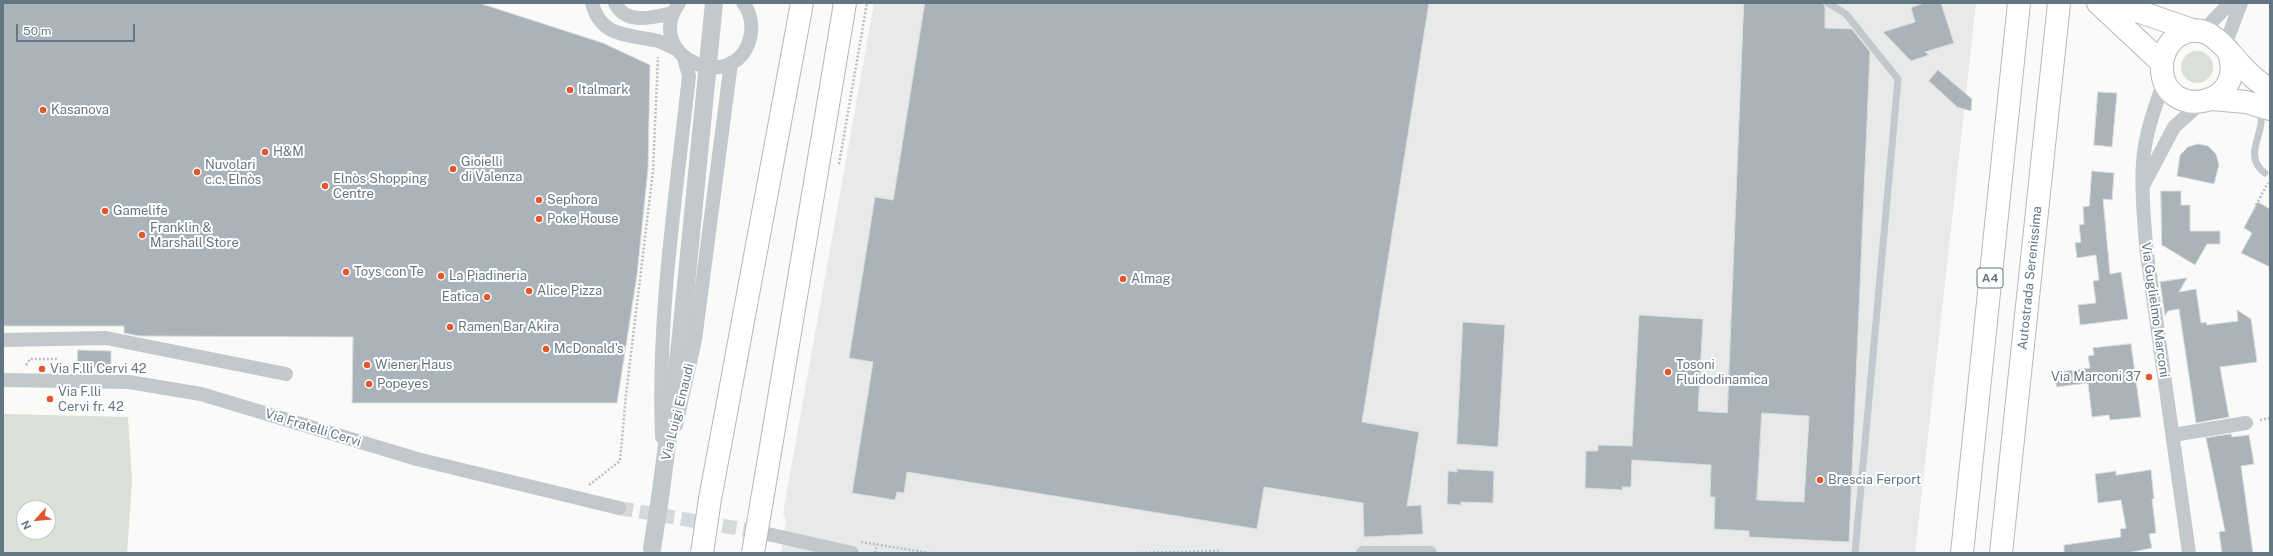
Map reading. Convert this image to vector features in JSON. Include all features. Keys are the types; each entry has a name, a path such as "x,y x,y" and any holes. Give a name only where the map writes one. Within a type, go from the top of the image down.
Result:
{"main road":[{"path":"702,553 710,499 802,3"},
{"path":"753,553 845,3"},
{"name":"A4","path":"1962,553 2019,3"},
{"path":"2098,3 2163,72 2176,96 2193,102 2207,100 2265,101 2259,83 2227,48 2211,34 2114,3"},
{"name":"Autostrada Serenissima","path":"2001,553 2058,7"},
{"path":"2163,72 2169,45 2176,38 2198,31"},
{"path":"2207,100 2223,90 2231,78 2232,68 2227,48"}],"street":[{"path":"592,3 600,19 610,29 623,36 659,41 695,64 707,68 719,67 731,63 741,55 748,44 752,30 750,17 743,3"},
{"name":"Via Luigi Einaudi","path":"615,3 624,14 634,18 650,18 676,8"},
{"path":"652,551 680,345 714,3"},
{"path":"2198,31 2230,3"},
{"path":"2227,48 2241,3"},
{"name":"Via Luigi Einaudi","path":"663,470 660,398 665,299 689,76 671,32 676,8"},
{"name":"Via Luigi Einaudi","path":"663,470 684,397 695,340 731,63"},
{"name":"Via Guglielmo Marconi","path":"2163,72 2146,147 2143,186 2147,254 2189,553"},
{"path":"2143,186 2174,127 2207,100"},
{"path":"3,340 106,338 286,374"},
{"name":"Via Fratelli Cervi","path":"3,380 129,382 202,394 417,459 619,508"},
{"path":"2173,435 2252,422"},
{"path":"759,532 852,553"},
{"path":"1363,553 1430,553"}],"lane":[{"path":"1828,3 1846,14 1898,79 1855,553"},
{"path":"2264,173 2258,168 2254,157 2261,121 2260,112 2265,101"}],"path":[{"path":"586,488 620,461 626,395 653,171 658,57"},
{"path":"2256,205 2270,180"},
{"path":"2252,422 2270,418"},
{"path":"875,553 877,545"},
{"path":"1137,553 1220,551 1219,553"}],"shaded area":[{"path":"874,3 1976,3 1915,553 781,553 786,519 783,513"},
{"path":"2194,51 2200,51 2210,58 2213,67 2212,73 2206,80 2200,83 2194,83 2184,76 2181,70 2181,64 2188,54"},
{"path":"3,414 128,417 132,481 127,553 3,553"}],"building":[{"name":"Elnòs Shopping Centre","path":"3,3 479,3 603,43 650,65 648,169 637,275 617,403 352,403 353,337 140,336 124,333 124,326 3,326"},
{"name":"Almag","path":"925,3 1429,3 1362,422 1419,432 1407,506 1421,505 1423,534 1364,537 1363,503 1264,487 1257,529 907,472 904,493 897,492 895,500 852,493 873,362 849,358 875,197 893,200"},
{"path":"1744,3 1823,3 1825,7 1825,28 1852,29 1870,52 1849,542 1749,537 1749,531 1714,529 1715,497 1710,497 1711,465 1632,460 1631,487 1622,487 1623,490 1585,488 1586,451 1598,451 1598,445 1632,446 1639,315 1703,319 1698,411 1727,413","holes":["1762,413 1809,416 1804,502 1757,500"]},
{"path":"1924,3 1941,3 1954,43 1925,52 1929,55 1911,61 1883,32 1915,22 1911,8"},
{"path":"1938,70 1972,99 1971,111 1957,107 1929,81"},
{"path":"2098,92 2117,93 2112,147 2094,145"},
{"path":"2198,144 2208,146 2216,154 2219,165 2214,184 2177,176 2180,155 2188,147"},
{"path":"2092,171 2114,173 2112,200 2103,199 2110,274 2121,272 2128,319 2080,325 2078,305 2096,303 2093,281 2099,280 2096,255 2077,258 2075,243 2081,242 2079,225 2084,224 2083,207 2089,206"},
{"path":"2161,191 2181,191 2181,205 2190,205 2190,231 2220,231 2220,244 2207,244 2195,265 2162,245"},
{"path":"2258,202 2270,209 2270,267 2241,253 2252,233 2244,228"},
{"path":"2187,278 2179,292 2196,289 2201,323 2206,322 2207,325 2238,321 2237,310 2251,319 2257,362 2220,367 2229,417 2196,423 2179,309 2168,311 2165,316 2160,282"},
{"path":"1463,322 1505,325 1498,447 1457,444"},
{"path":"2131,344 2141,417 2110,420 2109,415 2092,417 2088,383 2056,387 2058,372 2090,368 2088,356 2094,355 2093,348"},
{"path":"78,350 111,351 111,368 77,368"},
{"path":"2231,434 2232,437 2249,435 2254,464 2241,466 2253,553 2222,553 2219,532 2225,531 2206,438"},
{"path":"1457,469 1494,471 1493,503 1461,502 1461,505 1447,504 1448,471 1457,472"},
{"path":"2151,470 2154,499 2152,499 2156,533 2149,534 2152,548 2128,553 2064,553 2064,545 2121,537 2120,529 2126,528 2121,500 2098,503 2095,474 2116,471 2116,475"}],"tunnel":[{"path":"619,508 759,532"}],"place":[{"name":"Italmark","path":"570,90"},
{"name":"Kasanova","path":"43,110"},
{"name":"H&M","path":"265,152"},
{"name":"Gioielli di Valenza","path":"453,169"},
{"name":"Nuvolari c.c. Elnòs","path":"197,172"},
{"name":"Elnòs Shopping Centre","path":"325,186"},
{"name":"Sephora","path":"539,200"},
{"name":"Gamelife","path":"105,211"},
{"name":"Poke House","path":"539,219"},
{"name":"Franklin & Marshall Store","path":"142,235"},
{"name":"Toys con Te","path":"346,272"},
{"name":"La Piadineria","path":"441,276"},
{"name":"Almag","path":"1123,279"},
{"name":"Alice Pizza","path":"529,291"},
{"name":"Eatica","path":"487,297"},
{"name":"Ramen Bar Akira","path":"450,327"},
{"name":"McDonald's","path":"546,349"},
{"name":"Wiener Haus","path":"367,365"},
{"name":"Via F.lli Cervi 42","path":"42,369"},
{"name":"Tosoni Fluidodinamica","path":"1668,372"},
{"name":"Via Marconi 37","path":"2149,377"},
{"name":"Popeyes","path":"369,384"},
{"name":"Via F.lli Cervi fr. 42","path":"50,399"},
{"name":"Brescia Ferport","path":"1820,480"}]}
